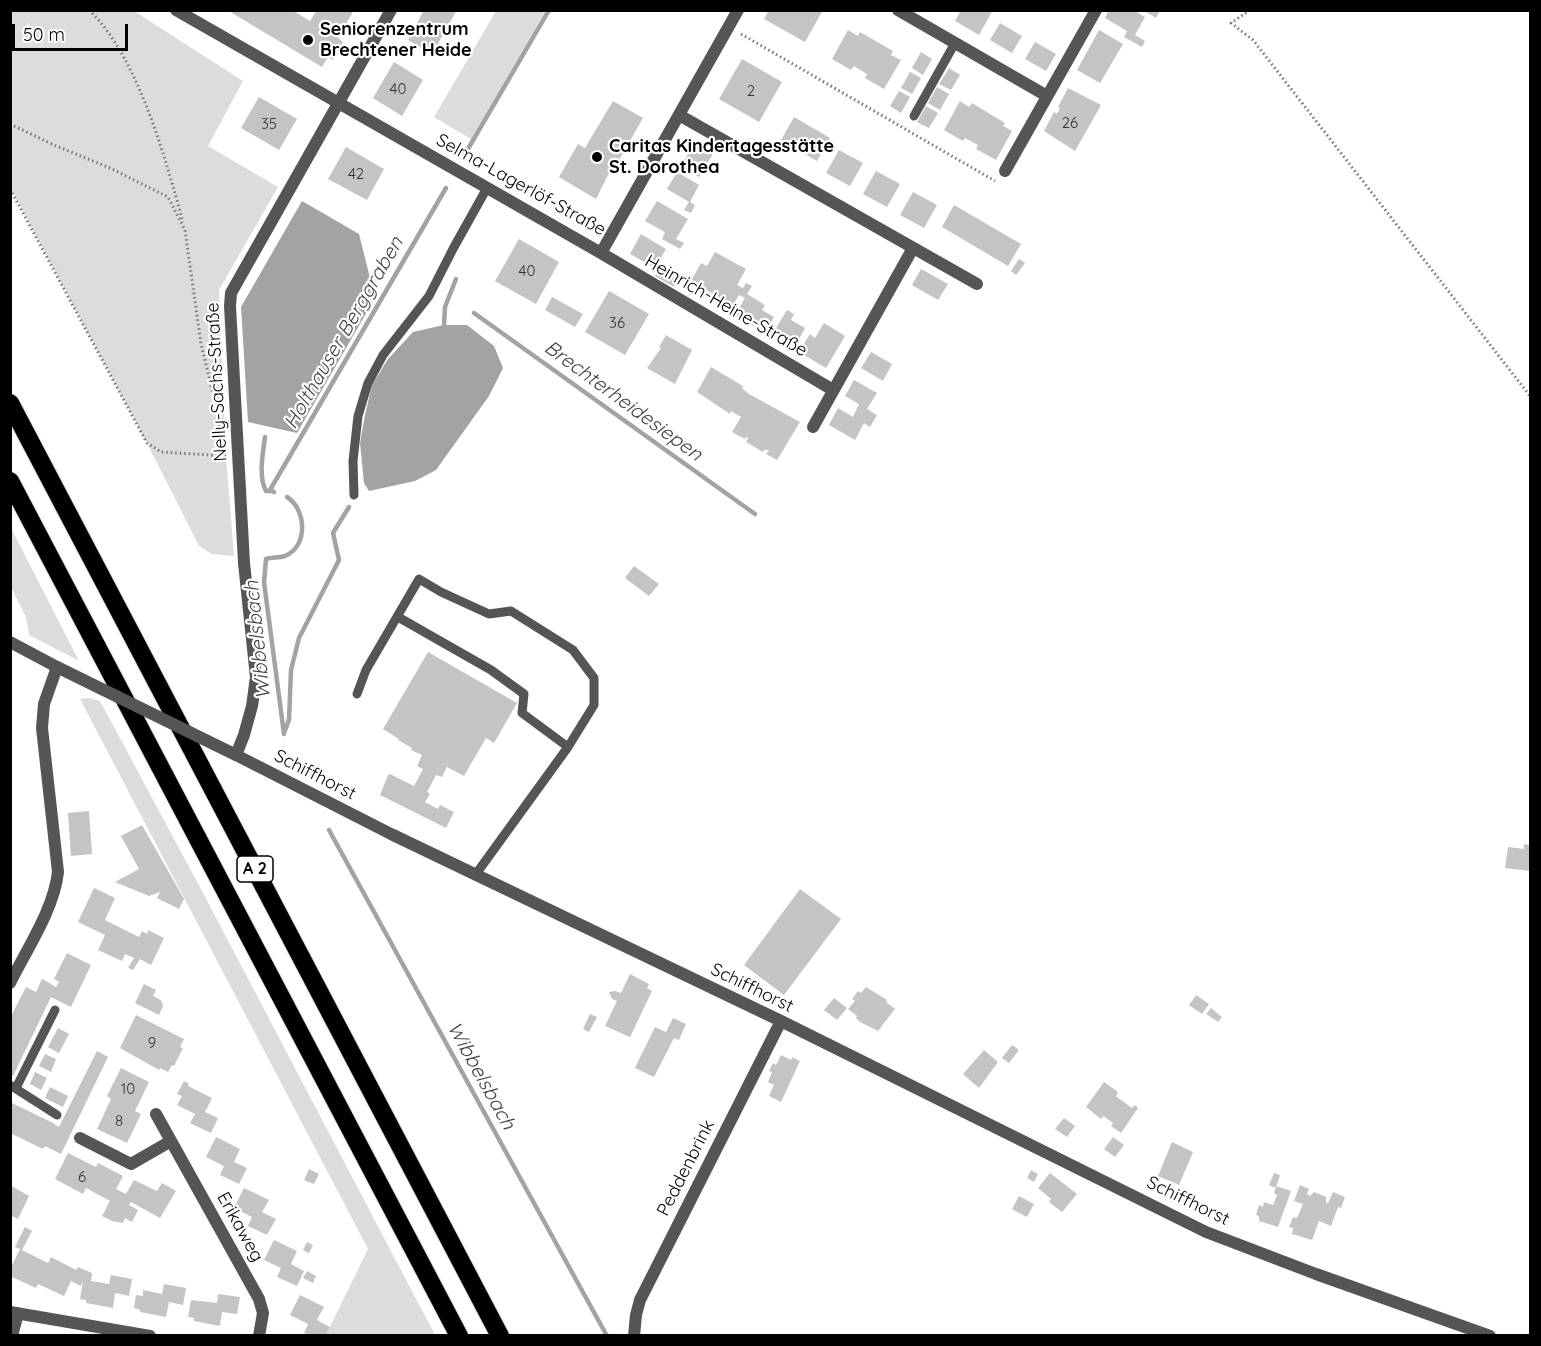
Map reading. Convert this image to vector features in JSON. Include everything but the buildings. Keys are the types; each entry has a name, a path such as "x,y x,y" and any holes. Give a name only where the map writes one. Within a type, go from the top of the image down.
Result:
{"highway":[{"name":"A 2","path":"10,403 500,1335"},
{"name":"A 2","path":"10,481 459,1335"}],"street":[{"name":"Selma-Lagerlöf-Straße","path":"176,10 601,254 738,10"},
{"name":"Nelly-Sachs-Straße","path":"236,755 252,706 256,677 248,610 231,293 391,10"},
{"path":"898,10 1047,96"},
{"path":"1005,171 1096,10"},
{"path":"679,115 977,284"},
{"path":"813,427 913,248"},
{"name":"Heinrich-Heine-Straße","path":"601,254 833,390"},
{"name":"Schiffhorst","path":"10,642 44,660 56,670 259,766 391,834 781,1022 1206,1232 1490,1335"},
{"path":"10,983 57,887 58,872 42,728 44,704 56,670"},
{"name":"Peddenbrink","path":"634,1335 640,1300 781,1022"},
{"name":"Erikaweg","path":"156,1114 260,1299 263,1313 259,1335"},
{"path":"80,1138 131,1164 171,1141"},
{"path":"12,1335 14,1312 150,1335"}],"lane":[{"path":"914,116 955,43"},
{"path":"354,495 353,460 358,416 368,383 383,355 429,296 487,188"},
{"path":"357,694 366,670 419,579 489,614 511,611 573,650 594,678 594,705 568,747 476,874"},
{"path":"398,617 491,670 524,694 522,714 568,747"},
{"path":"55,1010 13,1087 57,1114"}],"path":[{"path":"89,10 102,23 124,55 169,171 185,230 201,344 217,410 220,439 239,456"},
{"path":"1250,10 1231,23 1252,40 1530,396"},
{"path":"729,26 780,58 998,183 1005,171"},
{"path":"10,124 110,168 168,197 185,230"},
{"path":"10,189 147,443 161,452 239,456"}],"shaded area":[{"path":"10,11 134,11 243,81 208,146 278,187 219,290 225,444 234,556 212,554 199,546 147,443 11,189"},
{"path":"496,11 545,11 471,139 434,117"},
{"path":"10,528 79,661 29,635 26,617 11,587"},
{"path":"89,698 100,701 435,1335 326,1335 368,1249 80,699"}],"water":[{"path":"302,201 359,234 375,298 297,433 248,422 241,307"},
{"path":"444,325 467,325 494,346 503,368 489,396 436,470 415,481 369,491 364,483 360,443 372,385 388,359 413,332"}],"waterway":[{"name":"Holthauser Berggraben","path":"465,154 549,10"},
{"name":"Holthauser Berggraben","path":"274,492 270,490 446,188"},
{"path":"444,325 445,307 456,279"},
{"name":"Brechterheidesiepen","path":"474,313 755,514"},
{"path":"265,437 262,478 266,491 271,491"},
{"name":"Wibbelsbach","path":"284,734 264,582 266,559 285,556 293,551 301,536 301,518 298,510 287,497"},
{"path":"284,733 289,720 291,670 299,638 339,560 333,533 349,507"},
{"name":"Wibbelsbach","path":"329,830 607,1336"}],"place":[{"name":"Seniorenzentrum Brechtener Heide","path":"308,40"},
{"name":"Caritas Kindertagesstätte St. Dorothea","path":"597,157"}]}
